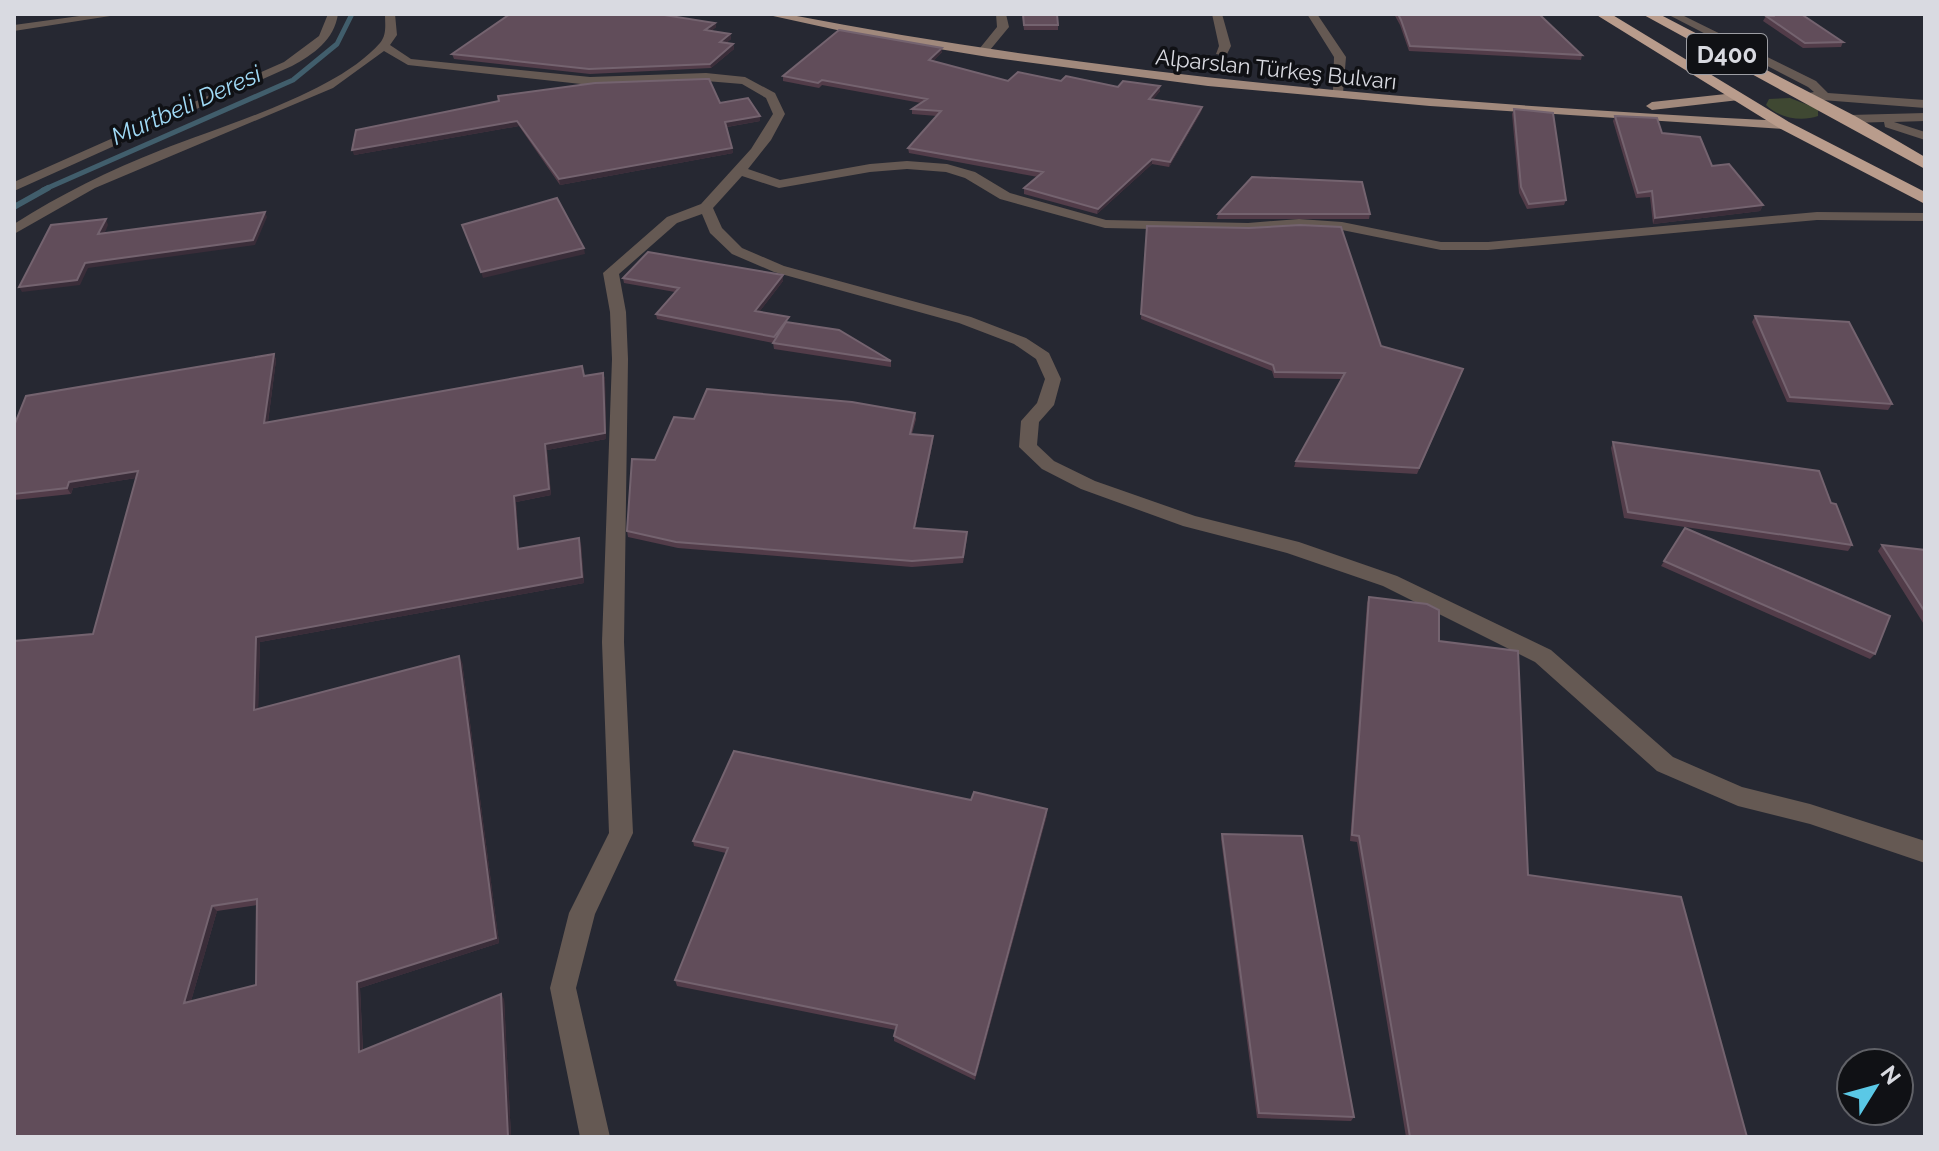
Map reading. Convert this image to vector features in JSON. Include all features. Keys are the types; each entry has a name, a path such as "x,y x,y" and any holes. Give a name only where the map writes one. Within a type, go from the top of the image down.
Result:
{"highway":[{"name":"D400","path":"1602,14 1735,97 1925,199"},
{"name":"D400","path":"1649,14 1850,119 1925,164"},
{"path":"1735,97 1769,92 1804,95"},
{"path":"1784,125 1823,125 1850,119"}],"main road":[{"name":"Alparslan Türkeş Bulvarı","path":"769,14 918,44 1164,79 1497,109 1784,125"},
{"name":"Alparslan Türkeş Bulvarı","path":"798,14 986,48 1339,90 1487,101 1621,105 1680,104 1735,97"}],"street":[{"path":"14,28 118,14"},
{"path":"14,187 288,64 322,40 333,14"},
{"path":"14,230 78,190 159,153 332,84 384,46 391,35 390,14"},
{"path":"986,48 1003,27 1001,14"},
{"path":"1217,14 1225,46 1222,54"},
{"path":"1312,14 1340,57 1339,90"},
{"path":"1672,14 1812,84 1824,96"},
{"path":"384,46 408,62 538,77 590,81 706,77 745,81 771,96 779,114 769,135 741,171 706,207 672,220 611,273 618,312 620,359 613,642 621,833 582,913 563,988 595,1137"},
{"path":"1804,95 1925,104"},
{"path":"1850,119 1925,119"},
{"path":"1873,119 1925,135"},
{"path":"1925,119 1917,123 1925,135"},
{"path":"741,171 779,184 870,168 947,168 970,175 1005,196 1105,224 1248,227 1299,223 1342,226 1441,246 1501,245 1817,216 1925,217"},
{"path":"706,207 715,230 737,251 779,269 965,320 1020,341 1043,356 1053,379 1045,405 1030,421 1028,447 1048,465 1088,485 1190,521 1292,547 1390,581 1543,656 1665,764 1738,796 1810,814 1925,852"}],"green space":[{"path":"1790,98 1818,109 1818,116 1790,118 1766,105 1769,99"}],"building":[{"path":"510,14 658,14 715,23 705,30 730,34 720,42 733,44 710,64 589,69 452,54"},
{"path":"1023,14 1057,14 1058,25 1024,25"},
{"path":"1398,14 1539,14 1582,55 1410,46"},
{"path":"1771,14 1801,14 1843,42 1805,43 1766,16 1773,16"},
{"path":"839,30 942,48 929,60 1008,81 1018,72 1061,81 1066,76 1118,87 1123,81 1160,86 1149,99 1202,107 1170,162 1152,159 1098,209 1024,188 1043,172 908,148 941,111 912,109 927,99 783,76"},
{"path":"709,79 720,103 748,98 760,116 725,122 732,148 559,179 517,121 352,150 356,130 499,101 498,96 595,83"},
{"path":"1514,109 1553,113 1566,200 1529,204 1521,187"},
{"path":"1615,116 1657,118 1662,133 1700,137 1712,166 1729,164 1763,205 1655,218 1652,191 1638,193"},
{"path":"1252,177 1362,182 1370,214 1218,214"},
{"path":"557,198 584,248 481,272 462,225"},
{"path":"265,212 253,240 85,263 77,280 19,287 51,225 106,219 98,234"},
{"path":"1300,225 1341,227 1381,346 1463,369 1419,468 1296,461 1345,373 1275,372 1273,365 1141,314 1147,226 1249,228"},
{"path":"648,252 783,275 755,311 789,317 774,337 656,314 679,288 623,278"},
{"path":"1755,316 1849,322 1892,404 1790,397"},
{"path":"786,322 839,330 891,361 773,343"},
{"path":"274,354 264,423 582,366 584,376 603,373 605,433 545,444 549,489 514,496 518,549 579,538 582,577 256,637 254,710 459,656 496,938 357,982 359,1052 501,994 508,1137 14,1137 14,641 93,634 138,471 69,482 67,488 14,494 14,426 26,396","holes":["257,899 256,985 184,1003 212,906"]},
{"path":"707,389 852,402 915,413 910,434 933,436 914,528 967,532 963,557 912,561 676,542 627,531 632,459 655,460 674,417 694,419"},
{"path":"1613,442 1819,471 1852,545 1628,512"},
{"path":"1685,528 1890,616 1875,654 1664,561"},
{"path":"1882,545 1925,550 1925,612"},
{"path":"1369,597 1427,604 1439,610 1439,641 1518,651 1528,875 1681,897 1747,1137 1410,1137 1359,836 1352,835"},
{"path":"734,751 971,800 974,792 1047,809 975,1075 894,1036 897,1025 675,980 728,848 693,841"},
{"path":"1222,834 1302,836 1354,1117 1259,1113"}],"waterway":[{"name":"Murtbeli Deresi","path":"43,190 293,80 337,44 352,14"},
{"name":"Murtbeli Deresi","path":"14,207 48,188"}]}
